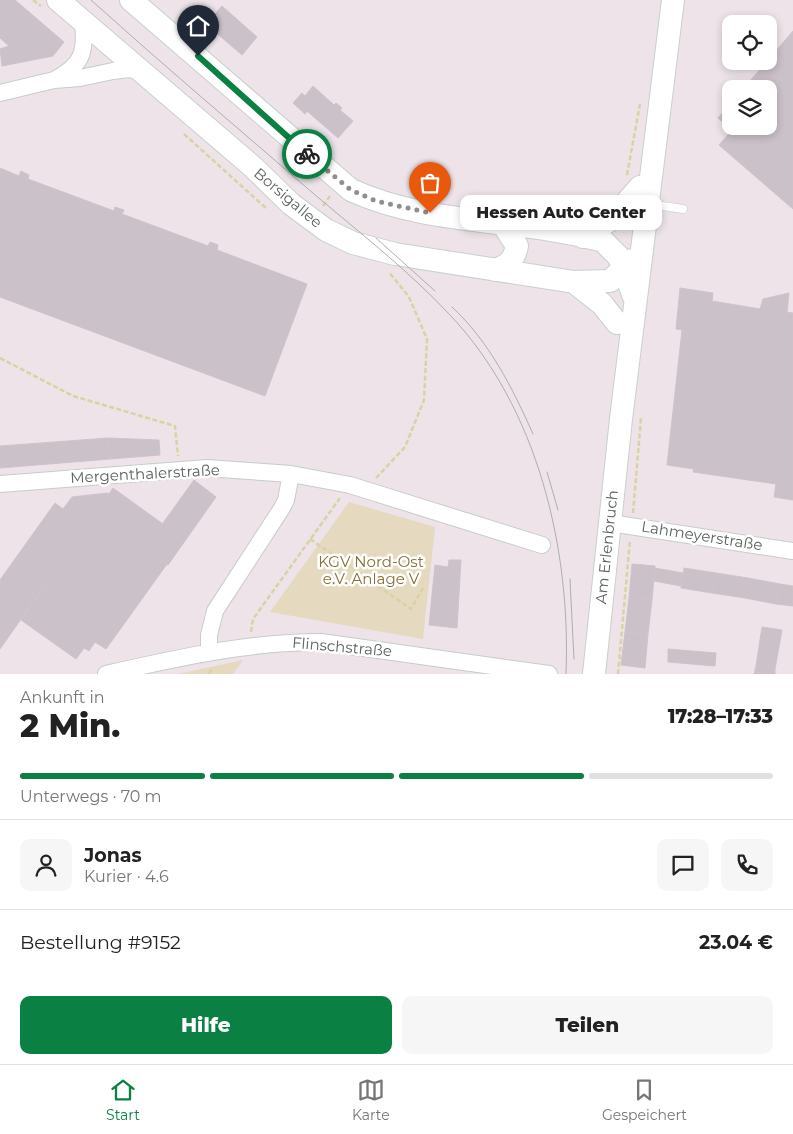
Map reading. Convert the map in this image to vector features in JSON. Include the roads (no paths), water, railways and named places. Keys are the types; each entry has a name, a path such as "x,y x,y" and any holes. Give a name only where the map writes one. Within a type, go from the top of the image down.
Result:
{"main road":[{"name":"Borsigallee","path":"58,0 253,168 291,204 326,230 353,243 396,254 574,282 602,304 617,323"},
{"path":"131,0 351,190 385,203 430,213 583,237 607,244 615,251 635,300"},
{"path":"583,237 612,219 638,191 662,86 673,0"},
{"name":"Am Erlenbruch","path":"621,419 643,247 638,191"},
{"name":"Am Erlenbruch","path":"594,674 621,524 621,419 617,379 617,323 638,191"},
{"path":"495,270 507,265 515,257 517,246 503,224"},
{"path":"574,282 610,281 624,270 643,247"}],"street":[{"path":"54,80 79,61 84,54 86,44 83,21"},
{"path":"0,93 54,80 123,69 141,72"},
{"name":"Mergenthalerstraße","path":"0,484 207,468 290,474 357,487 542,546"},
{"path":"209,651 209,635 215,612 282,508 286,500 290,474"},
{"name":"Lahmeyerstraße","path":"621,524 793,551"},
{"name":"Flinschstraße","path":"106,674 209,651 249,645 320,642 549,674"}],"lane":[{"path":"638,191 683,209"}],"tram line":[{"path":"91,0 401,268 450,315 480,352 506,393 527,436 543,482 555,530 562,578 566,626 566,674"},
{"path":"376,238 435,291"},
{"path":"452,307 489,350 517,400 533,434"},
{"path":"547,472 558,510"},
{"path":"570,579 574,659"}],"place":[{"name":"Hessen Auto Center","path":"430,213"}],"park label":[{"name":"KGV Nord-Ost e.V. Anlage V","path":"371,570"}]}
